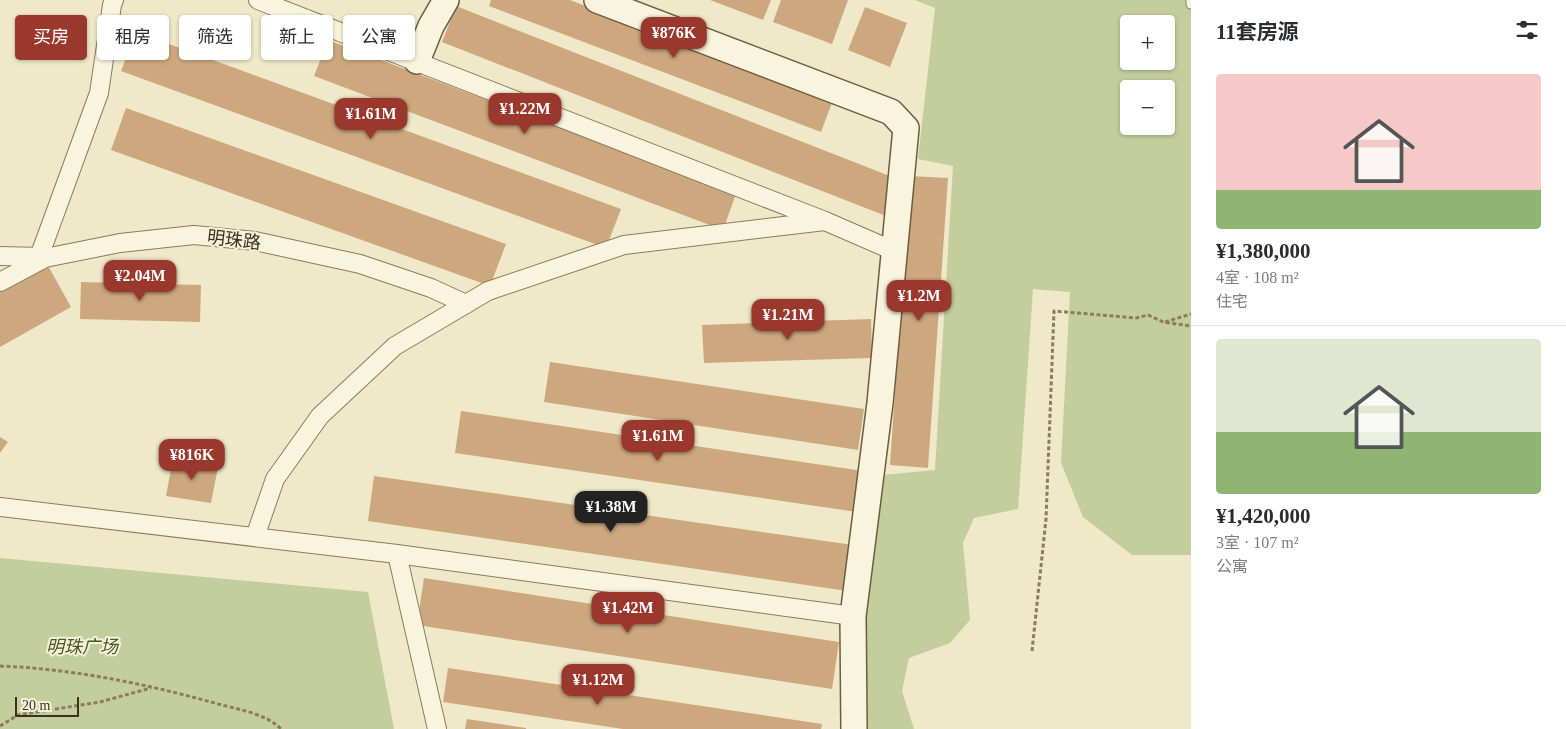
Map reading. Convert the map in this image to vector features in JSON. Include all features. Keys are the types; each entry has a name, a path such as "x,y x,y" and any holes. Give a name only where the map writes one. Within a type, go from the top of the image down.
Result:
{"street":[{"path":"0,256 42,257 99,93 114,0"},
{"path":"258,0 825,222 894,252"},
{"path":"417,61 431,26 446,0"},
{"path":"597,0 892,112 906,128 880,403 853,616 854,729"},
{"path":"255,537 275,480 320,416 395,346 488,291 624,246 825,222"},
{"name":"明珠路","path":"0,282 42,257 120,243 194,235 255,241 360,264 431,288 466,304"},
{"path":"0,507 397,554 853,616"},
{"path":"397,554 437,729"}],"path":[{"path":"1032,651 1046,519 1054,311 1136,318 1148,315 1163,322 1191,326"},
{"path":"1163,322 1191,314"},
{"path":"0,666 65,671 189,696 247,712 273,722 281,729"},
{"path":"0,726 18,716 100,702 152,688"}],"green space":[{"path":"915,0 1191,0 1191,555 1132,555 1083,517 1061,463 1070,292 1033,289 1018,509 974,518 963,543 970,620 950,643 909,658 902,691 914,729 853,729 883,475 935,470 953,166 918,159 935,8"},
{"name":"明珠广场","path":"0,558 368,592 394,729 0,729"}],"building":[{"path":"491,0 570,0 833,100 821,132 489,6"},
{"path":"710,0 771,0 763,20"},
{"path":"781,0 848,0 832,44 773,22"},
{"path":"456,6 900,180 886,216 442,42"},
{"path":"865,7 907,23 890,67 848,50"},
{"path":"333,42 343,46 343,60 381,60 736,194 723,230 314,76 320,60 333,60"},
{"path":"169,44 179,48 179,60 213,60 621,209 606,248 121,71 125,60 169,60"},
{"path":"126,108 506,244 490,286 111,150"},
{"path":"910,176 948,178 928,468 890,465"},
{"path":"47,264 71,307 0,347 0,291"},
{"path":"81,282 201,285 200,322 80,319"},
{"path":"871,319 872,358 704,363 702,325"},
{"path":"550,362 864,409 858,450 544,402"},
{"path":"461,411 863,471 857,512 455,453"},
{"path":"0,437 8,442 0,453"},
{"path":"173,459 218,467 211,503 166,496"},
{"path":"374,476 853,545 847,591 368,521"},
{"path":"424,578 839,642 832,689 417,625"},
{"path":"448,668 822,724 821,729 623,729 443,702"},
{"path":"467,719 526,728 526,729 465,729"}]}
